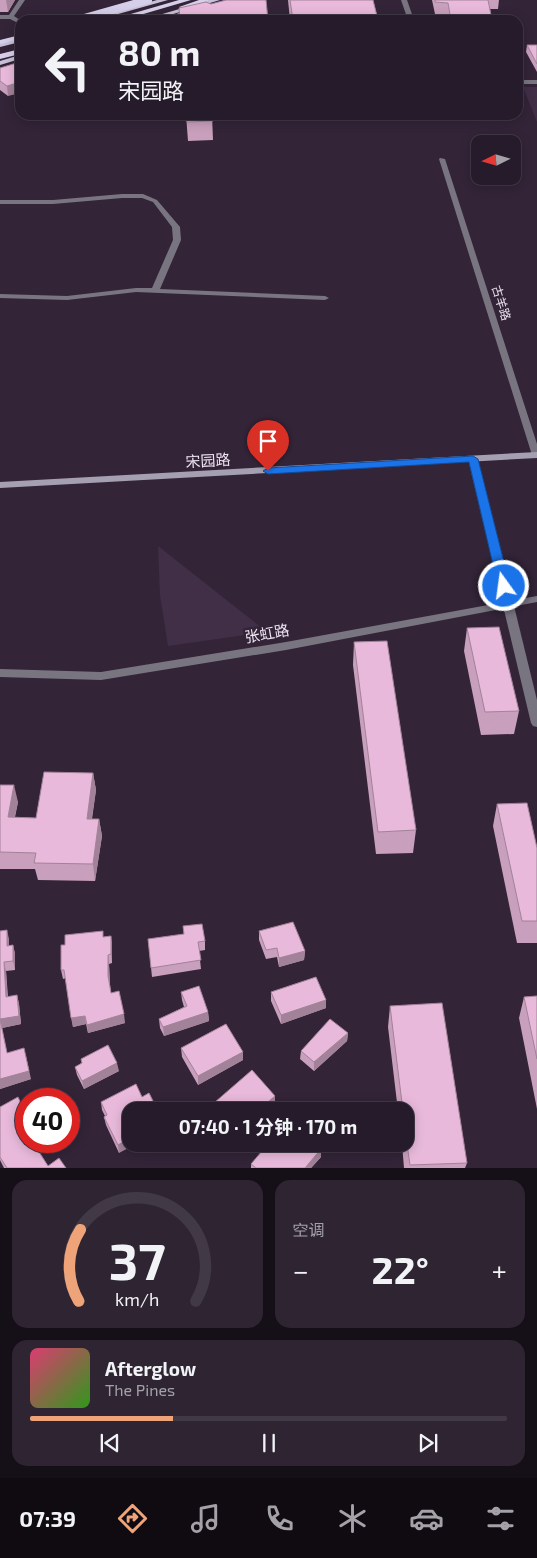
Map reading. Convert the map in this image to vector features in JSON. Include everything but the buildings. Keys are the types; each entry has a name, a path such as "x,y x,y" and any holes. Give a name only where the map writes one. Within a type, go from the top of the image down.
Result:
{"highway":[{"path":"132,15 187,0"},
{"path":"152,15 207,0"},
{"path":"97,15 148,2"},
{"path":"179,15 226,2"},
{"path":"0,44 15,40"},
{"path":"0,51 15,47"},
{"path":"0,57 15,52"},
{"path":"0,63 15,58"}],"main road":[{"path":"107,15 148,2 165,0"},
{"path":"163,15 217,0"},
{"name":"宋园路","path":"0,485 536,455"}],"street":[{"path":"11,17 22,0"},
{"path":"139,0 148,2"},
{"path":"404,0 409,15"},
{"path":"0,17 11,17 15,19"},
{"path":"523,82 537,82"},
{"name":"古羊路","path":"442,159 536,455"},
{"path":"0,202 53,202 122,196 143,196 156,201 176,226 177,240 155,291"},
{"path":"0,296 67,298 136,290 324,298"},
{"path":"473,459 537,724"},
{"name":"张虹路","path":"0,673 101,676 286,646 537,599"}],"shaded area":[{"path":"523,87 537,87 537,122"},
{"path":"158,546 267,632 168,646 160,595"}],"route":[{"path":"268,471 473,459 504,586"}]}
